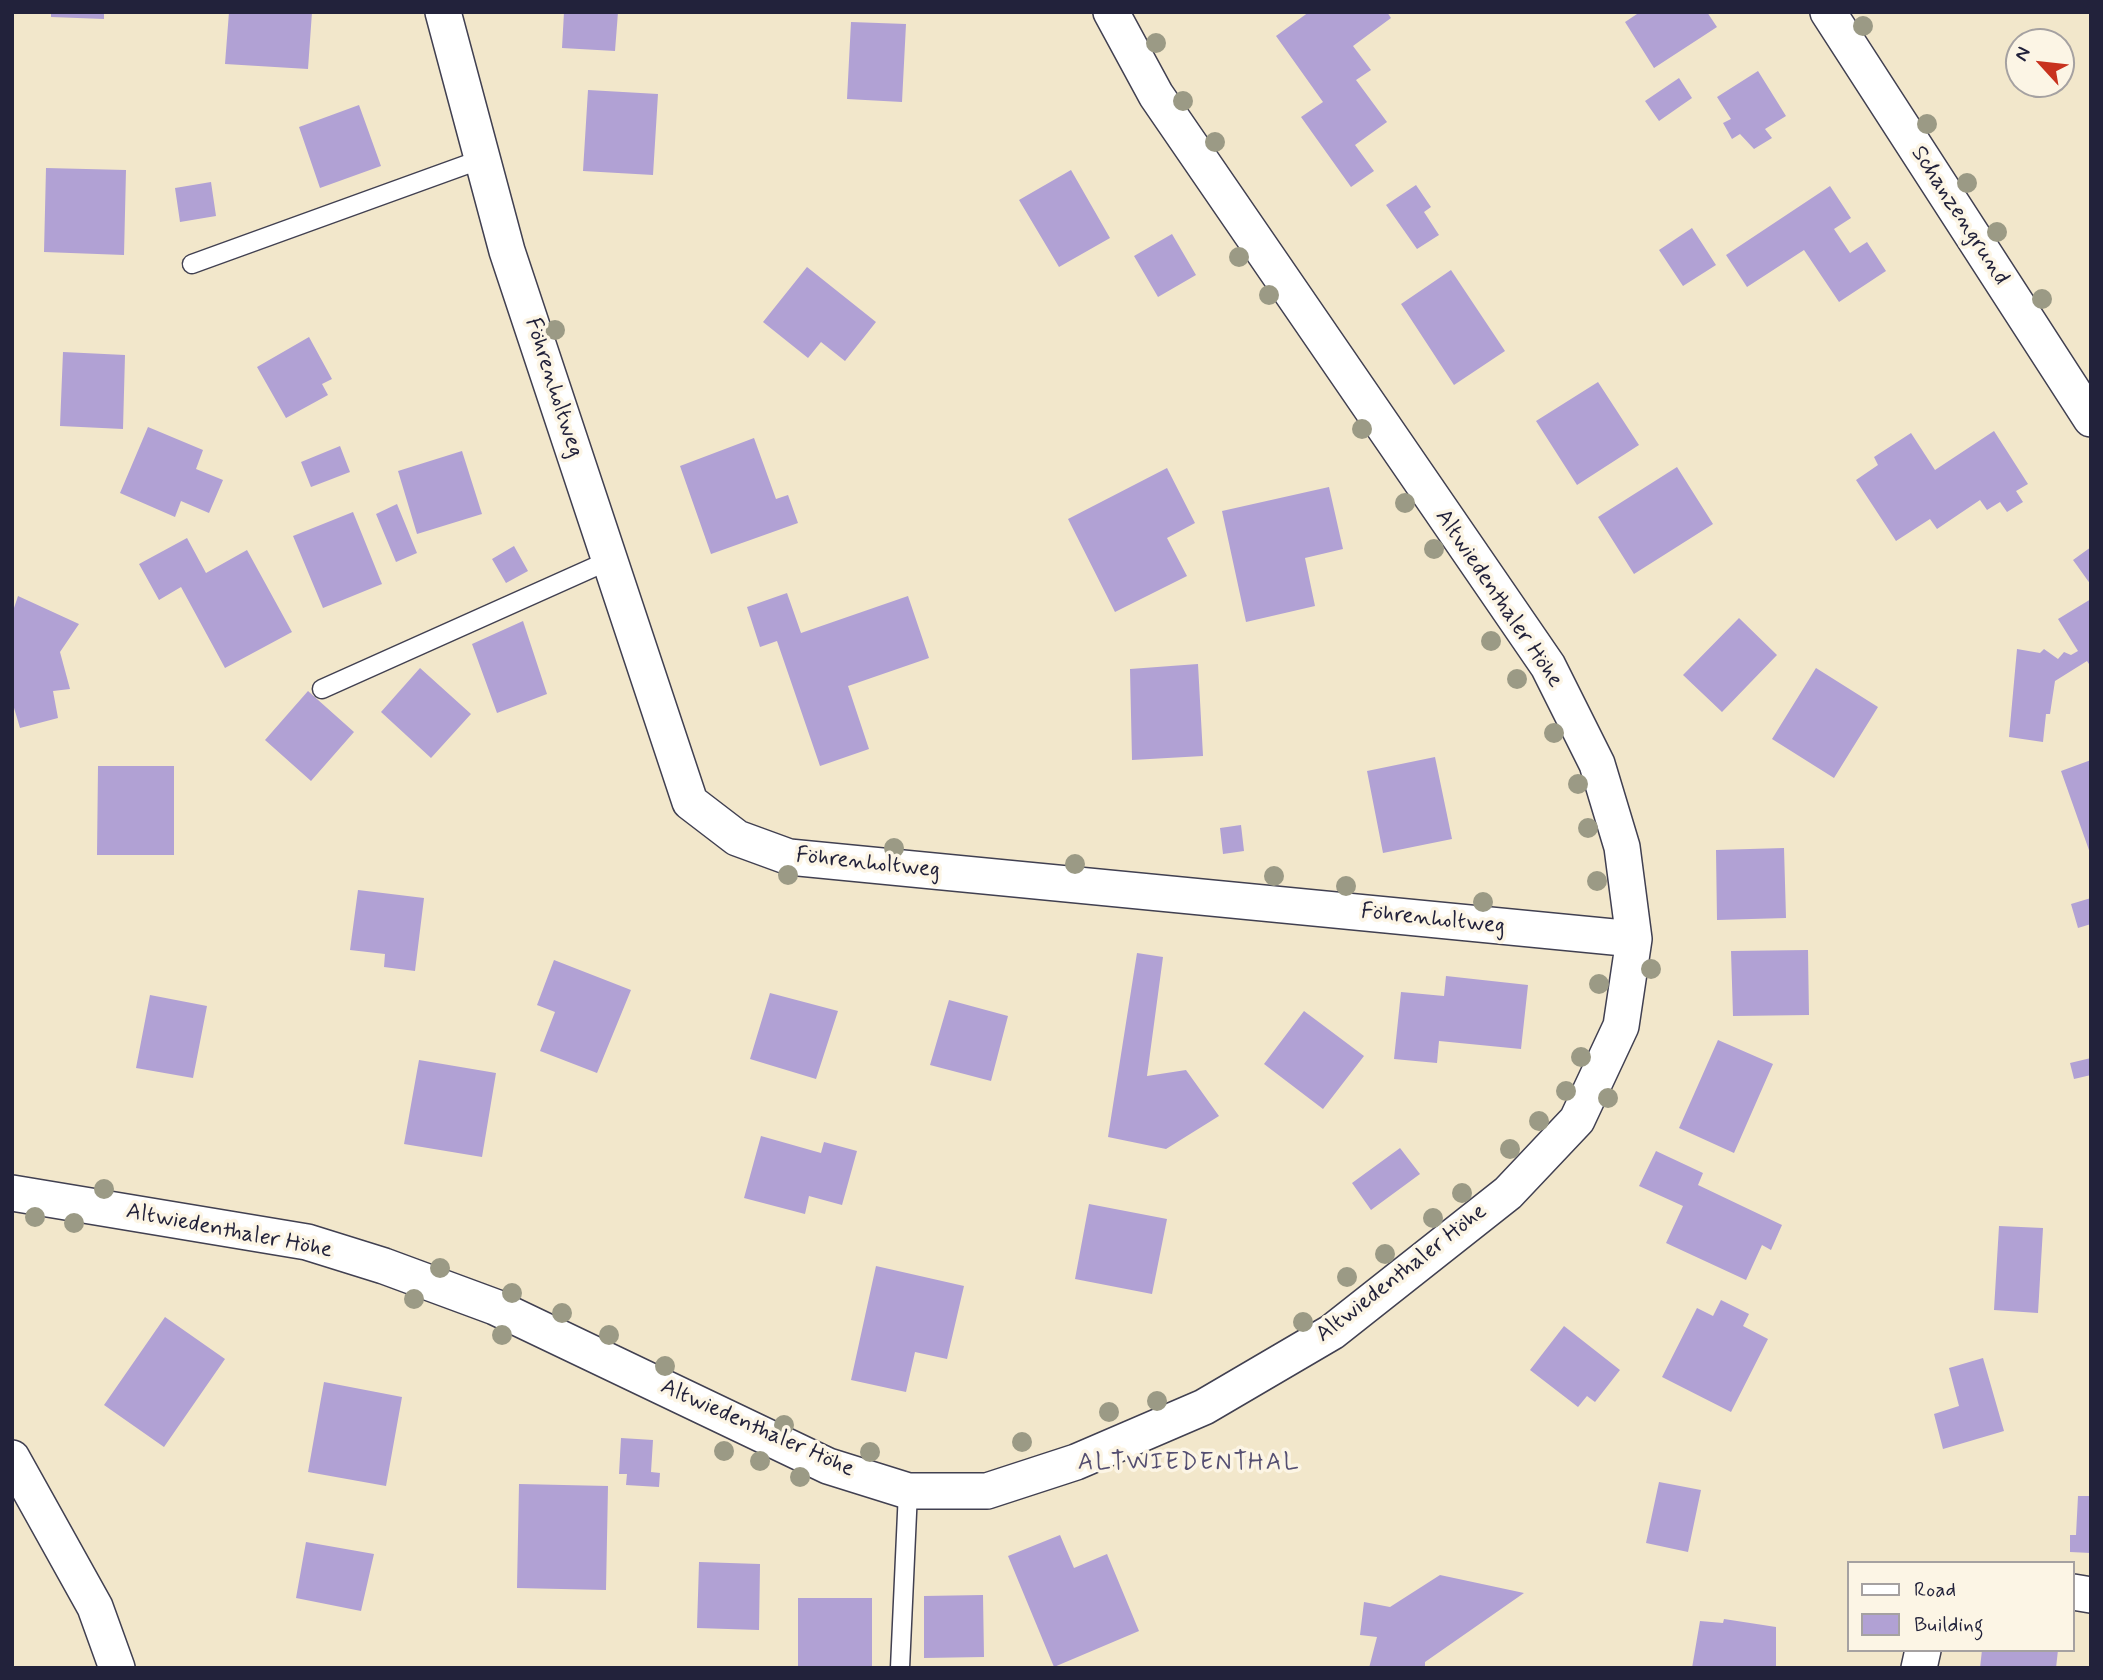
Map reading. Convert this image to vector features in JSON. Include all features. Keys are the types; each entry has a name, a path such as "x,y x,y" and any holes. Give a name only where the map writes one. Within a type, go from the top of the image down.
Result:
{"street":[{"name":"Föhrenholtweg","path":"443,12 507,251 690,802 737,838 789,857 1634,939"},
{"name":"Altwiedenthaler Höhe","path":"12,1193 307,1242 384,1266 495,1307 828,1466 908,1491 987,1491 1076,1462 1204,1408 1332,1332 1508,1193 1577,1120 1621,1026 1634,939 1622,847 1597,764 1548,666 1156,95 1111,12"},
{"name":"Schanzengrund","path":"1828,12 2091,419"},
{"path":"12,1458 95,1607 117,1668"}],"lane":[{"path":"192,264 482,159"},
{"path":"323,690 610,560"},
{"path":"900,1668 908,1491"}],"building":[{"path":"51,12 104,12 104,19 51,17"},
{"path":"229,12 312,12 308,69 225,64"},
{"path":"564,12 618,12 615,51 562,48"},
{"path":"1309,12 1387,12 1391,18 1353,46 1371,70 1356,80 1387,122 1355,145 1374,171 1351,187 1301,117 1323,102 1276,36"},
{"path":"1640,12 1707,12 1717,27 1654,68 1625,22"},
{"path":"851,22 906,24 902,102 847,99"},
{"path":"1758,71 1786,116 1765,129 1772,138 1754,149 1740,134 1732,139 1723,123 1731,119 1717,97"},
{"path":"1679,78 1692,98 1659,121 1645,101"},
{"path":"588,90 658,94 653,175 583,171"},
{"path":"359,105 381,166 320,188 299,127"},
{"path":"46,168 126,170 124,255 44,252"},
{"path":"1071,170 1110,238 1059,267 1019,200"},
{"path":"211,182 216,216 180,222 175,188"},
{"path":"1416,185 1431,207 1424,212 1439,235 1417,249 1386,205"},
{"path":"1830,186 1851,218 1834,229 1850,253 1867,242 1886,271 1839,302 1804,250 1747,287 1726,255"},
{"path":"1692,228 1716,265 1683,286 1659,250"},
{"path":"1172,234 1196,275 1158,297 1134,256"},
{"path":"807,267 876,322 845,361 821,342 808,358 763,322"},
{"path":"1451,270 1505,351 1454,385 1401,304"},
{"path":"309,337 332,379 322,384 328,395 286,418 257,367"},
{"path":"63,352 125,355 123,429 60,426"},
{"path":"1598,382 1639,445 1577,485 1536,421"},
{"path":"148,427 203,450 196,469 223,480 209,513 181,501 175,517 120,493"},
{"path":"1994,431 2028,484 2016,491 2023,502 2007,512 2000,502 1987,510 1980,500 1937,529 1930,519 1896,541 1856,480 1878,465 1874,457 1911,433 1935,470"},
{"path":"754,438 776,499 788,495 798,523 711,554 680,466"},
{"path":"340,446 350,472 311,487 301,462"},
{"path":"462,451 482,514 417,534 398,471"},
{"path":"1677,467 1713,524 1634,574 1598,517"},
{"path":"1167,468 1195,523 1167,538 1187,576 1115,612 1068,519"},
{"path":"1329,487 1343,549 1305,558 1315,606 1246,622 1222,511"},
{"path":"397,504 417,553 396,562 376,514"},
{"path":"353,512 382,584 323,608 293,536"},
{"path":"187,538 206,573 247,550 292,632 225,668 181,587 159,600 139,564"},
{"path":"514,546 528,571 506,583 492,559"},
{"path":"2091,547 2091,585 2073,560"},
{"path":"787,593 801,633 908,596 929,658 848,686 869,749 820,766 777,641 760,647 747,607"},
{"path":"18,596 79,624 60,652 70,689 53,691 58,718 20,728 12,701 12,614"},
{"path":"2091,599 2091,667 2087,661 2055,681 2050,714 2046,714 2043,742 2009,737 2017,649 2040,653 2044,649 2058,659 2064,652 2071,655 2078,651 2058,619"},
{"path":"1739,618 1777,655 1722,712 1683,675"},
{"path":"523,621 547,694 497,713 472,644"},
{"path":"1198,664 1203,756 1132,760 1130,669"},
{"path":"420,668 471,714 431,758 381,712"},
{"path":"1816,668 1878,707 1834,778 1772,739"},
{"path":"308,691 354,732 311,781 265,740"},
{"path":"1435,757 1452,839 1383,853 1367,771"},
{"path":"2091,760 2091,853 2090,853 2061,771"},
{"path":"98,766 174,766 174,855 97,855"},
{"path":"1241,825 1244,851 1223,854 1220,828"},
{"path":"1784,848 1786,918 1717,920 1716,850"},
{"path":"358,890 424,898 415,971 384,967 385,954 350,950"},
{"path":"2091,898 2091,924 2078,928 2071,904"},
{"path":"1808,950 1809,1015 1733,1016 1731,951"},
{"path":"1137,953 1163,957 1147,1076 1186,1070 1219,1116 1166,1149 1108,1137"},
{"path":"554,960 631,990 597,1073 540,1051 555,1012 537,1005"},
{"path":"1446,976 1528,985 1521,1049 1439,1041 1437,1063 1394,1059 1401,992 1444,996"},
{"path":"770,993 838,1011 816,1079 750,1059"},
{"path":"150,995 207,1006 193,1078 136,1068"},
{"path":"949,1000 1008,1016 991,1081 930,1065"},
{"path":"1304,1011 1364,1056 1323,1109 1264,1064"},
{"path":"1718,1040 1773,1064 1734,1153 1679,1128"},
{"path":"2091,1058 2091,1075 2074,1079 2070,1063"},
{"path":"419,1060 496,1073 482,1157 404,1144"},
{"path":"761,1136 821,1153 824,1142 857,1151 842,1205 809,1196 805,1214 744,1198"},
{"path":"1400,1148 1420,1174 1371,1210 1352,1183"},
{"path":"1656,1151 1703,1173 1698,1185 1782,1225 1771,1250 1762,1245 1746,1280 1666,1243 1683,1206 1639,1186"},
{"path":"1089,1204 1167,1219 1152,1294 1075,1279"},
{"path":"1999,1226 2043,1228 2038,1313 1994,1310"},
{"path":"876,1266 964,1286 947,1359 915,1352 906,1392 851,1380"},
{"path":"1721,1300 1749,1314 1743,1326 1768,1339 1731,1412 1662,1377 1697,1308 1713,1316"},
{"path":"165,1317 225,1359 164,1447 104,1405"},
{"path":"1564,1326 1620,1370 1595,1402 1587,1396 1578,1407 1530,1370"},
{"path":"1983,1358 2004,1431 1943,1449 1934,1414 1959,1406 1949,1368"},
{"path":"324,1382 402,1397 386,1486 308,1472"},
{"path":"621,1438 653,1440 651,1472 660,1473 659,1487 626,1485 627,1474 619,1474"},
{"path":"1659,1482 1701,1490 1688,1552 1646,1543"},
{"path":"519,1484 608,1486 606,1590 517,1588"},
{"path":"2078,1496 2091,1496 2091,1553 2070,1552 2070,1535 2076,1535"},
{"path":"1060,1535 1074,1568 1107,1554 1139,1631 1054,1667 1008,1556"},
{"path":"306,1542 374,1554 361,1611 296,1598"},
{"path":"699,1562 760,1564 759,1630 697,1628"},
{"path":"1440,1575 1524,1593 1425,1662 1425,1668 1369,1668 1377,1637 1360,1635 1364,1602 1390,1607"},
{"path":"983,1595 984,1657 924,1658 924,1596"},
{"path":"798,1598 872,1598 872,1668 798,1668"},
{"path":"1724,1619 1776,1627 1776,1668 1692,1668 1700,1621 1723,1623"},
{"path":"1982,1652 2058,1652 2056,1668 1980,1668"}],"district":[{"name":"ALTWIEDENTHAL","path":"1189,1464"}]}
